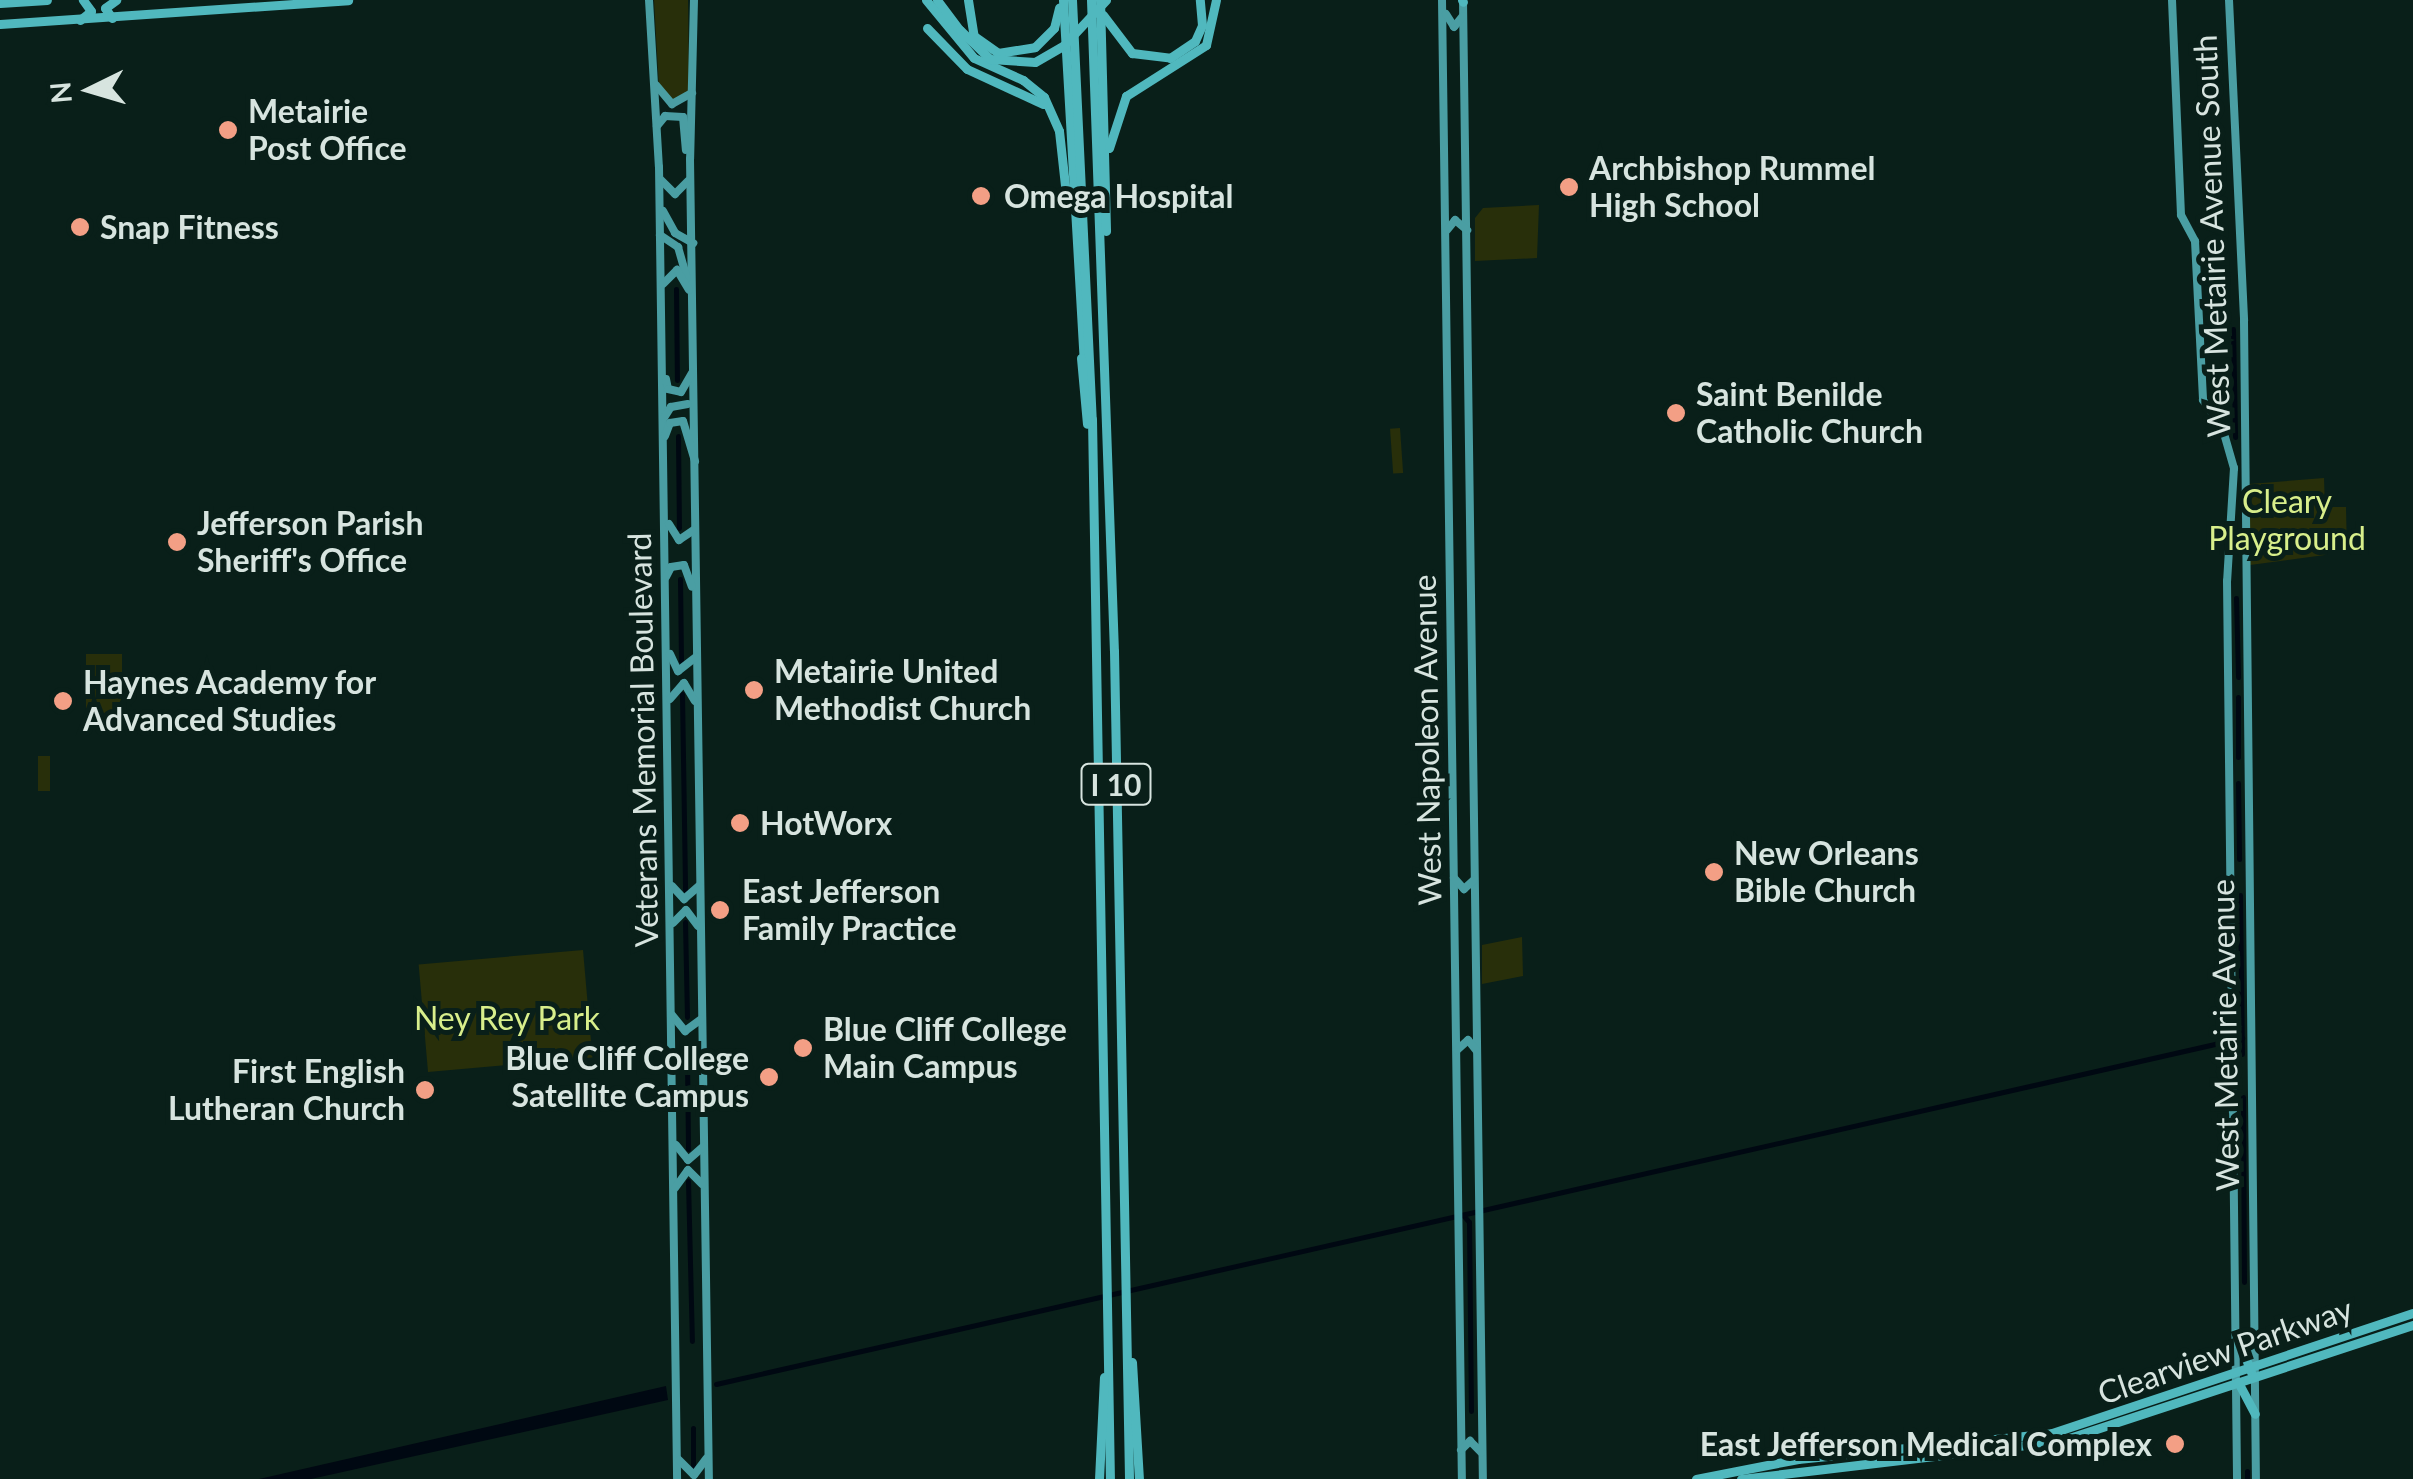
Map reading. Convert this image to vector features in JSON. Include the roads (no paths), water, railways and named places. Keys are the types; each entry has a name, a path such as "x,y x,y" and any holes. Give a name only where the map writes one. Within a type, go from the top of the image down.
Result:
{"highway":[{"path":"32,23 35,7 46,0"},
{"path":"0,3 46,0"},
{"path":"78,21 91,11 83,0"},
{"path":"115,19 105,8 116,0"},
{"path":"224,12 231,0"},
{"path":"15,2 2,13 1,24 224,12 256,5 348,0"},
{"path":"926,0 974,58 1023,80 1044,97 1057,122 1086,424"},
{"path":"937,0 960,30 990,58 1035,62 1063,46 1102,0"},
{"path":"968,0 974,36 984,47 1013,54 1046,38 1061,0"},
{"path":"1061,0 1094,531"},
{"name":"I 10","path":"1072,0 1094,531 1110,1479"},
{"name":"I 10","path":"1091,0 1103,289 1129,1479"},
{"path":"1102,0 1120,44 1158,60 1195,41 1202,25 1200,0"},
{"path":"1102,0 1107,175 1103,289"},
{"path":"1107,175 1121,103 1195,58 1213,30 1216,0"},
{"path":"927,28 958,63 1033,95 1057,122"},
{"name":"Clearview Parkway","path":"2253,1373 2267,1375 2413,1313"},
{"name":"Clearview Parkway","path":"1742,1479 2060,1442 2174,1406 2253,1373 2350,1341 2413,1326"},
{"path":"2236,1334 2253,1373"},
{"path":"1126,1338 1138,1479"},
{"path":"1100,1479 1109,1365"},
{"path":"2235,1380 2255,1414"},
{"name":"Clearview Parkway","path":"1699,1479 1966,1446 2085,1426 2192,1389 2235,1380"},
{"path":"2174,1406 2192,1389"},
{"path":"1936,1458 1966,1446"},
{"path":"1894,1460 1928,1449"}],"main road":[{"name":"Veterans Memorial Boulevard","path":"650,0 660,187 677,1479"},
{"name":"Veterans Memorial Boulevard","path":"694,0 690,162 708,1479"},
{"path":"1444,0 1450,26 1463,15"},
{"name":"West Napoleon Avenue","path":"1444,0 1462,1479"},
{"name":"West Metairie Avenue","path":"2172,0 2181,215 2194,242 2203,400 2233,459 2228,758 2237,1479"},
{"name":"West Metairie Avenue South","path":"2229,0 2244,322 2246,591"},
{"name":"West Napoleon Avenue","path":"1463,1 1483,1479"},
{"path":"650,51 660,97 678,104 693,90"},
{"path":"657,127 665,116 683,117 690,162 679,194 670,192 659,176"},
{"path":"1445,166 1453,179 1466,170"},
{"path":"660,187 669,226 693,244"},
{"path":"1447,232 1456,220 1467,230"},
{"path":"660,235 680,250 688,288"},
{"path":"660,297 673,270 684,274 692,304"},
{"path":"662,355 666,384 676,392 689,381 694,352"},
{"path":"1450,396 1458,404 1467,397"},
{"path":"663,423 671,407 688,404"},
{"path":"664,447 669,424 683,421 695,460"},
{"path":"1450,436 1459,426 1468,438"},
{"path":"665,500 675,538 692,536 696,514"},
{"path":"2234,534 2245,534"},
{"path":"665,579 674,566 687,566 697,600"},
{"name":"West Metairie Avenue","path":"2246,591 2254,1286 2251,1311 2256,1479"},
{"path":"666,640 678,672 691,667 698,650"},
{"path":"667,725 672,691 687,684 699,735"},
{"path":"2228,695 2239,686 2246,698"},
{"path":"2228,758 2240,761 2248,754"},
{"path":"1454,784 1464,772 1472,780"},
{"path":"2229,787 2240,778 2248,790"},
{"path":"1454,796 1464,804 1472,795"},
{"path":"2230,864 2240,871 2248,864"},
{"path":"669,877 684,900 700,884"},
{"path":"1454,878 1464,889 1476,878"},
{"path":"2230,894 2238,884 2248,898"},
{"path":"670,933 683,911 695,917 700,930"},
{"path":"1454,934 1464,924 1475,936"},
{"path":"1455,1008 1464,1019 1476,1008"},
{"path":"670,1010 685,1031 701,1018"},
{"path":"1456,1052 1465,1040 1477,1051"},
{"path":"2232,1050 2241,1070 2251,1057"},
{"path":"672,1074 686,1052 702,1062"},
{"path":"2233,1097 2241,1081 2252,1095"},
{"path":"672,1136 683,1158 696,1157 704,1144"},
{"path":"674,1191 682,1173 692,1170 705,1193"},
{"path":"2236,1291 2248,1296 2254,1286"},
{"path":"2236,1291 2251,1311"},
{"path":"2236,1307 2251,1311"},
{"path":"2236,1320 2251,1311"},
{"path":"1461,1418 1472,1429 1482,1417"},
{"path":"2237,1434 2245,1442 2255,1434"},
{"path":"1461,1450 1473,1441 1482,1456"},
{"path":"677,1455 694,1475 708,1454"},
{"path":"2237,1464 2245,1454 2256,1462"}],"waterway":[{"path":"676,289 677,380"},
{"path":"2233,329 2235,437"},
{"path":"678,436 679,528"},
{"path":"680,579 681,661"},
{"path":"2236,598 2238,677"},
{"path":"682,694 685,890"},
{"path":"2238,697 2238,757"},
{"path":"2238,783 2239,859"},
{"path":"2240,895 2242,1054"},
{"path":"685,922 687,1017"},
{"path":"716,1384 2242,1038"},
{"path":"687,1062 688,1149"},
{"path":"2243,1097 2244,1282"},
{"path":"688,1181 692,1341"},
{"path":"1463,1215 1469,1222 1471,1411"},
{"path":"693,1428 693,1469"},
{"path":"2247,1471 2247,1479"}],"place":[{"name":"Metairie Post Office","path":"228,130"},
{"name":"Archbishop Rummel High School","path":"1569,187"},
{"name":"Omega Hospital","path":"981,196"},
{"name":"Snap Fitness","path":"80,227"},
{"name":"Saint Benilde Catholic Church","path":"1676,413"},
{"name":"Jefferson Parish Sheriff's Office","path":"177,542"},
{"name":"Metairie United Methodist Church","path":"754,690"},
{"name":"Haynes Academy for Advanced Studies","path":"63,701"},
{"name":"HotWorx","path":"740,823"},
{"name":"New Orleans Bible Church","path":"1714,872"},
{"name":"East Jefferson Family Practice","path":"720,910"},
{"name":"Blue Cliff College Main Campus","path":"803,1048"},
{"name":"Blue Cliff College Satellite Campus","path":"769,1077"},
{"name":"First English Lutheran Church","path":"425,1090"},
{"name":"East Jefferson Medical Complex","path":"2175,1444"}],"park label":[{"name":"Cleary Playground","path":"2287,520"},
{"name":"Ney Rey Park","path":"507,1018"}]}
